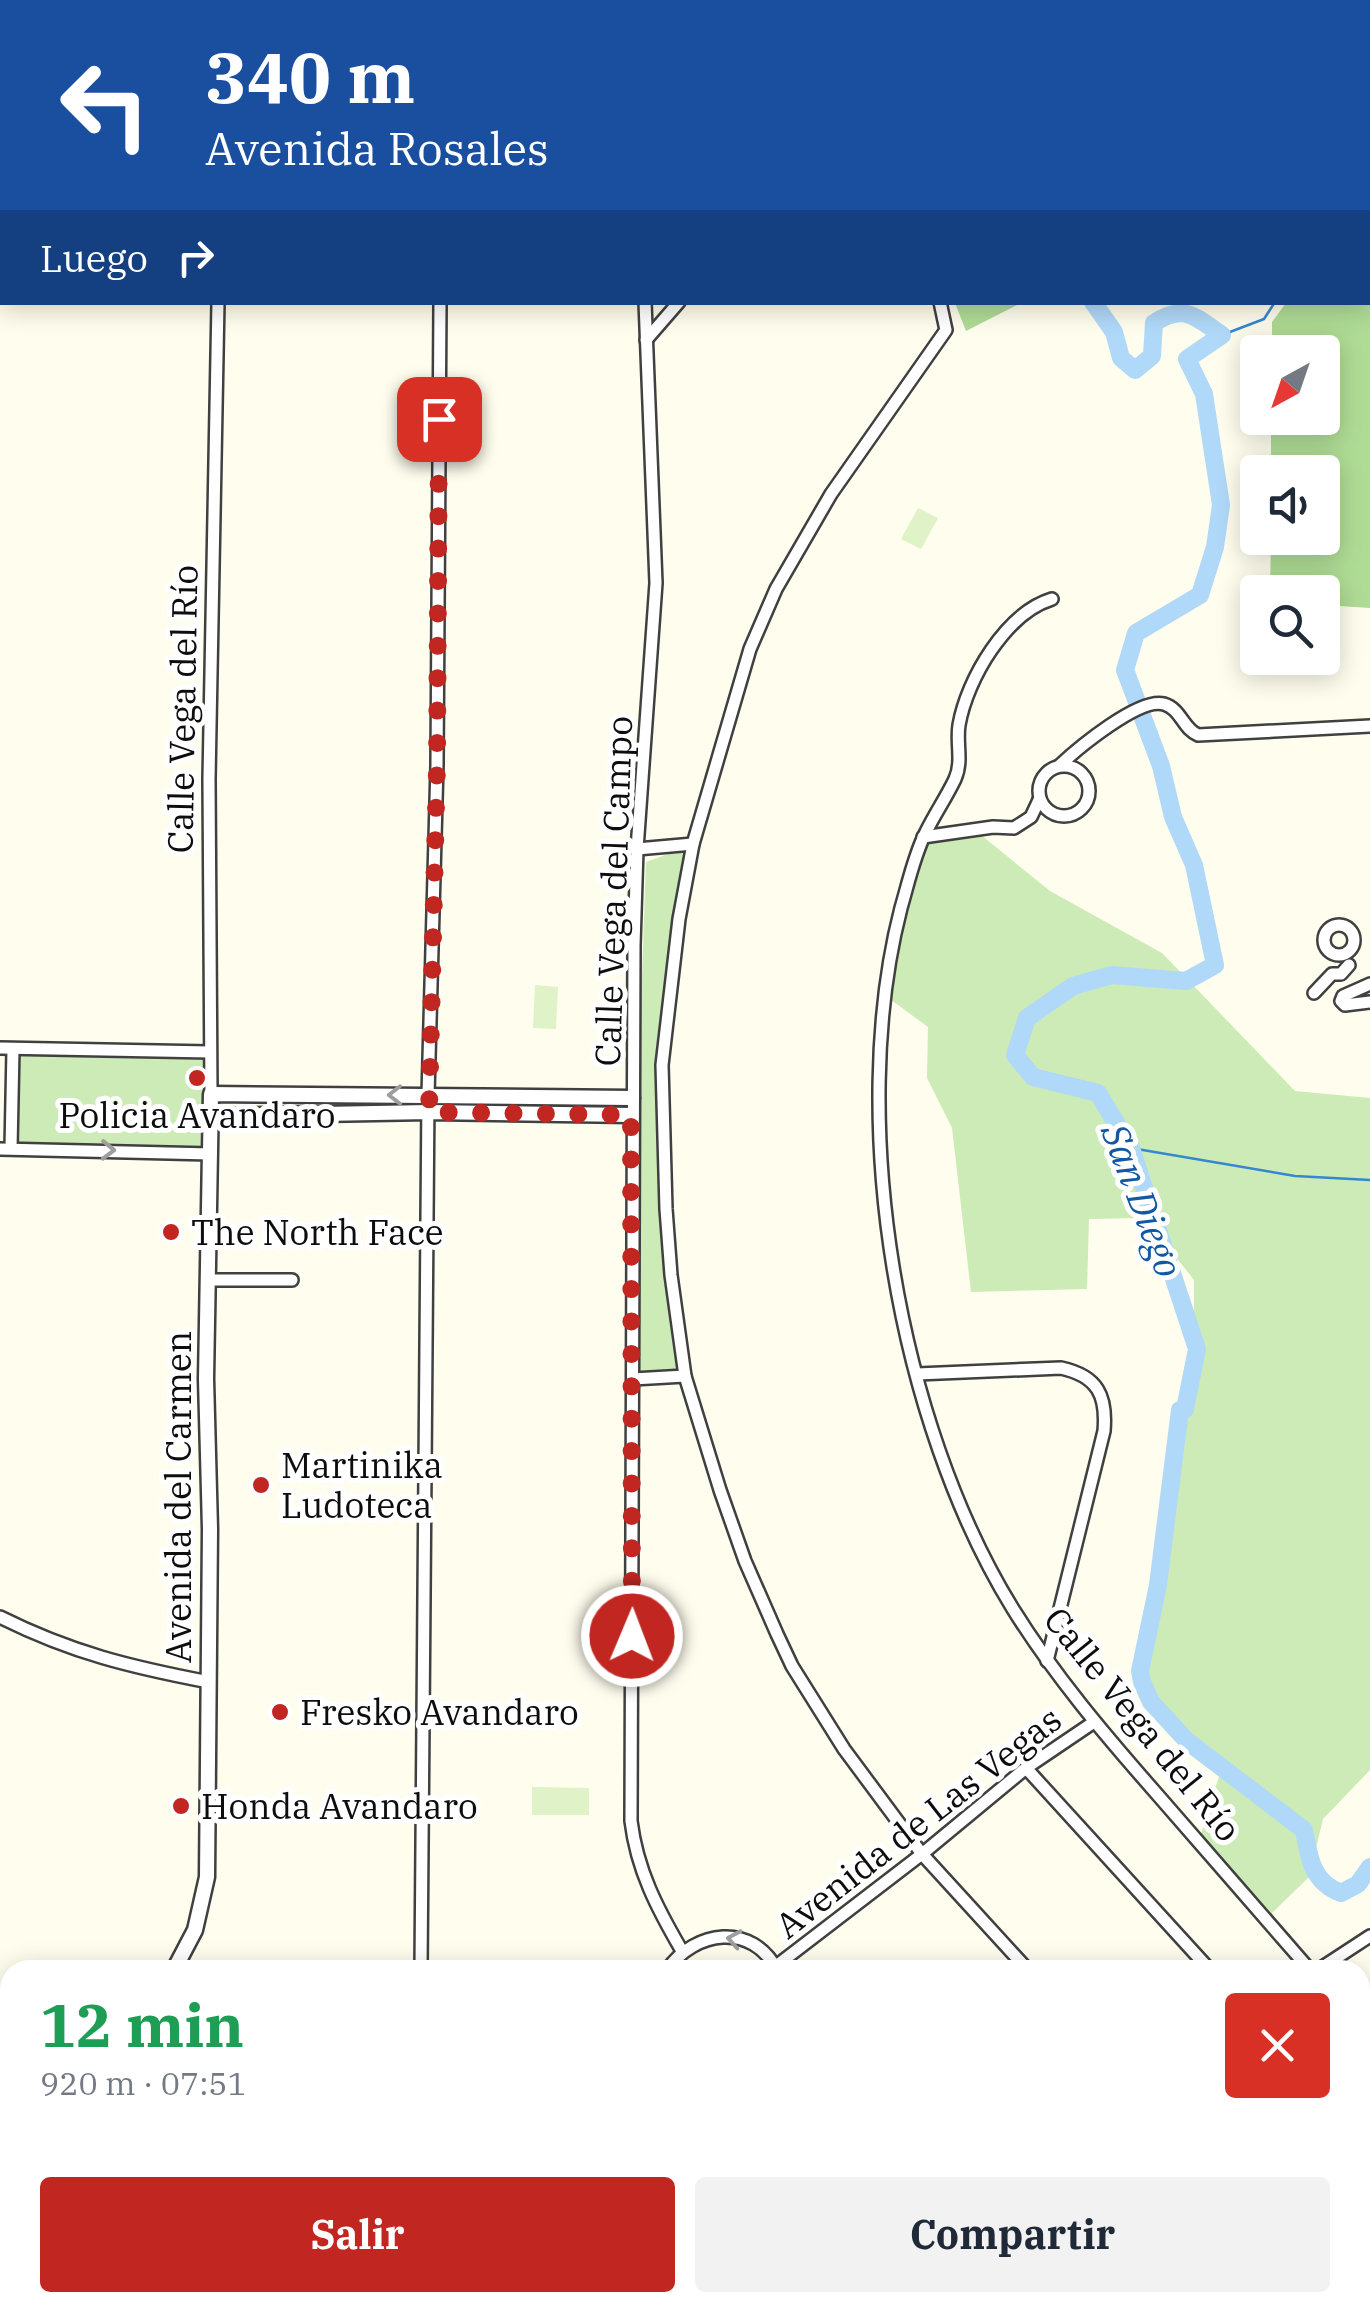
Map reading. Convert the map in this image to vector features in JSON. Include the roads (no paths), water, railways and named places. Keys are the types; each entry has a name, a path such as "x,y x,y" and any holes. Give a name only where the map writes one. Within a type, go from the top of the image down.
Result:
{"street":[{"name":"Calle Vega del Río","path":"212,1116 209,779 218,305"},
{"path":"422,1960 428,1095 437,765 440,305"},
{"name":"Calle Vega del Campo","path":"644,305 656,583 637,849 631,1115 631,1821 650,1896 682,1951"},
{"path":"646,340 676,305"},
{"path":"637,849 692,844 750,650 776,589 831,494 946,330 941,305"},
{"name":"Calle Vega del Río","path":"1052,599 1032,605 982,662 958,729 960,764 924,837 901,910 885,994 878,1068 891,1260 898,1301 936,1446 992,1573 1047,1661 1094,1722 1301,1960"},
{"path":"924,837 1014,828 1031,817 1039,800 1042,778 1141,707 1161,703 1172,708 1189,731 1198,735 1370,726"},
{"path":"1039,800 1057,815 1072,815 1084,806 1090,792 1085,777 1074,768 1059,766"},
{"name":"Calle Vega del Campo","path":"692,844 679,919 661,1085 668,1242 685,1376 745,1561 792,1666 844,1749 922,1854 1019,1960"},
{"path":"1314,993 1332,974 1341,974 1349,959 1367,986 1343,996 1341,1001 1346,1005 1370,1002"},
{"path":"210,1052 6,1048 6,1148 211,1154"},
{"path":"211,1094 632,1098"},
{"path":"212,1116 429,1112 631,1115"},
{"name":"Avenida del Carmen","path":"179,1960 195,1930 207,1877 212,1116"},
{"path":"208,1280 292,1280"},
{"path":"917,1374 1061,1368 1074,1370 1102,1395 1104,1431 1047,1661"},
{"path":"633,1379 685,1376"},
{"path":"0,1616 38,1636 117,1664 209,1682"},
{"name":"Avenida de Las Vegas","path":"787,1960 1026,1768 1094,1722"},
{"path":"1026,1768 1201,1960"},
{"path":"675,1960 682,1951 702,1940 719,1936 752,1943 769,1960"},
{"path":"1333,1960 1370,1936"}],"waterway":[{"name":"San Diego","path":"1095,305 1114,332 1121,358 1135,370 1152,356 1154,323 1165,317 1190,315 1222,335 1187,359 1204,394 1221,505 1215,547 1200,595 1136,633 1125,670 1161,766 1173,817 1194,865 1215,965 1186,981 1112,975 1073,986 1027,1018 1015,1055 1033,1077 1098,1093 1131,1148 1197,1349 1185,1409 1180,1410 1158,1585 1140,1671 1142,1682 1151,1702 1187,1741 1304,1830 1310,1859 1318,1876 1331,1888 1341,1893 1358,1884 1370,1867"},
{"path":"1222,335 1264,319 1273,305"},
{"path":"1131,1148 1295,1176 1370,1180"}],"place":[{"name":"Policia Avandaro","path":"197,1078"},
{"name":"The North Face","path":"171,1232"},
{"name":"Martinika Ludoteca","path":"261,1485"},
{"name":"Fresko Avandaro","path":"280,1712"},
{"name":"Honda Avandaro","path":"181,1806"}]}
